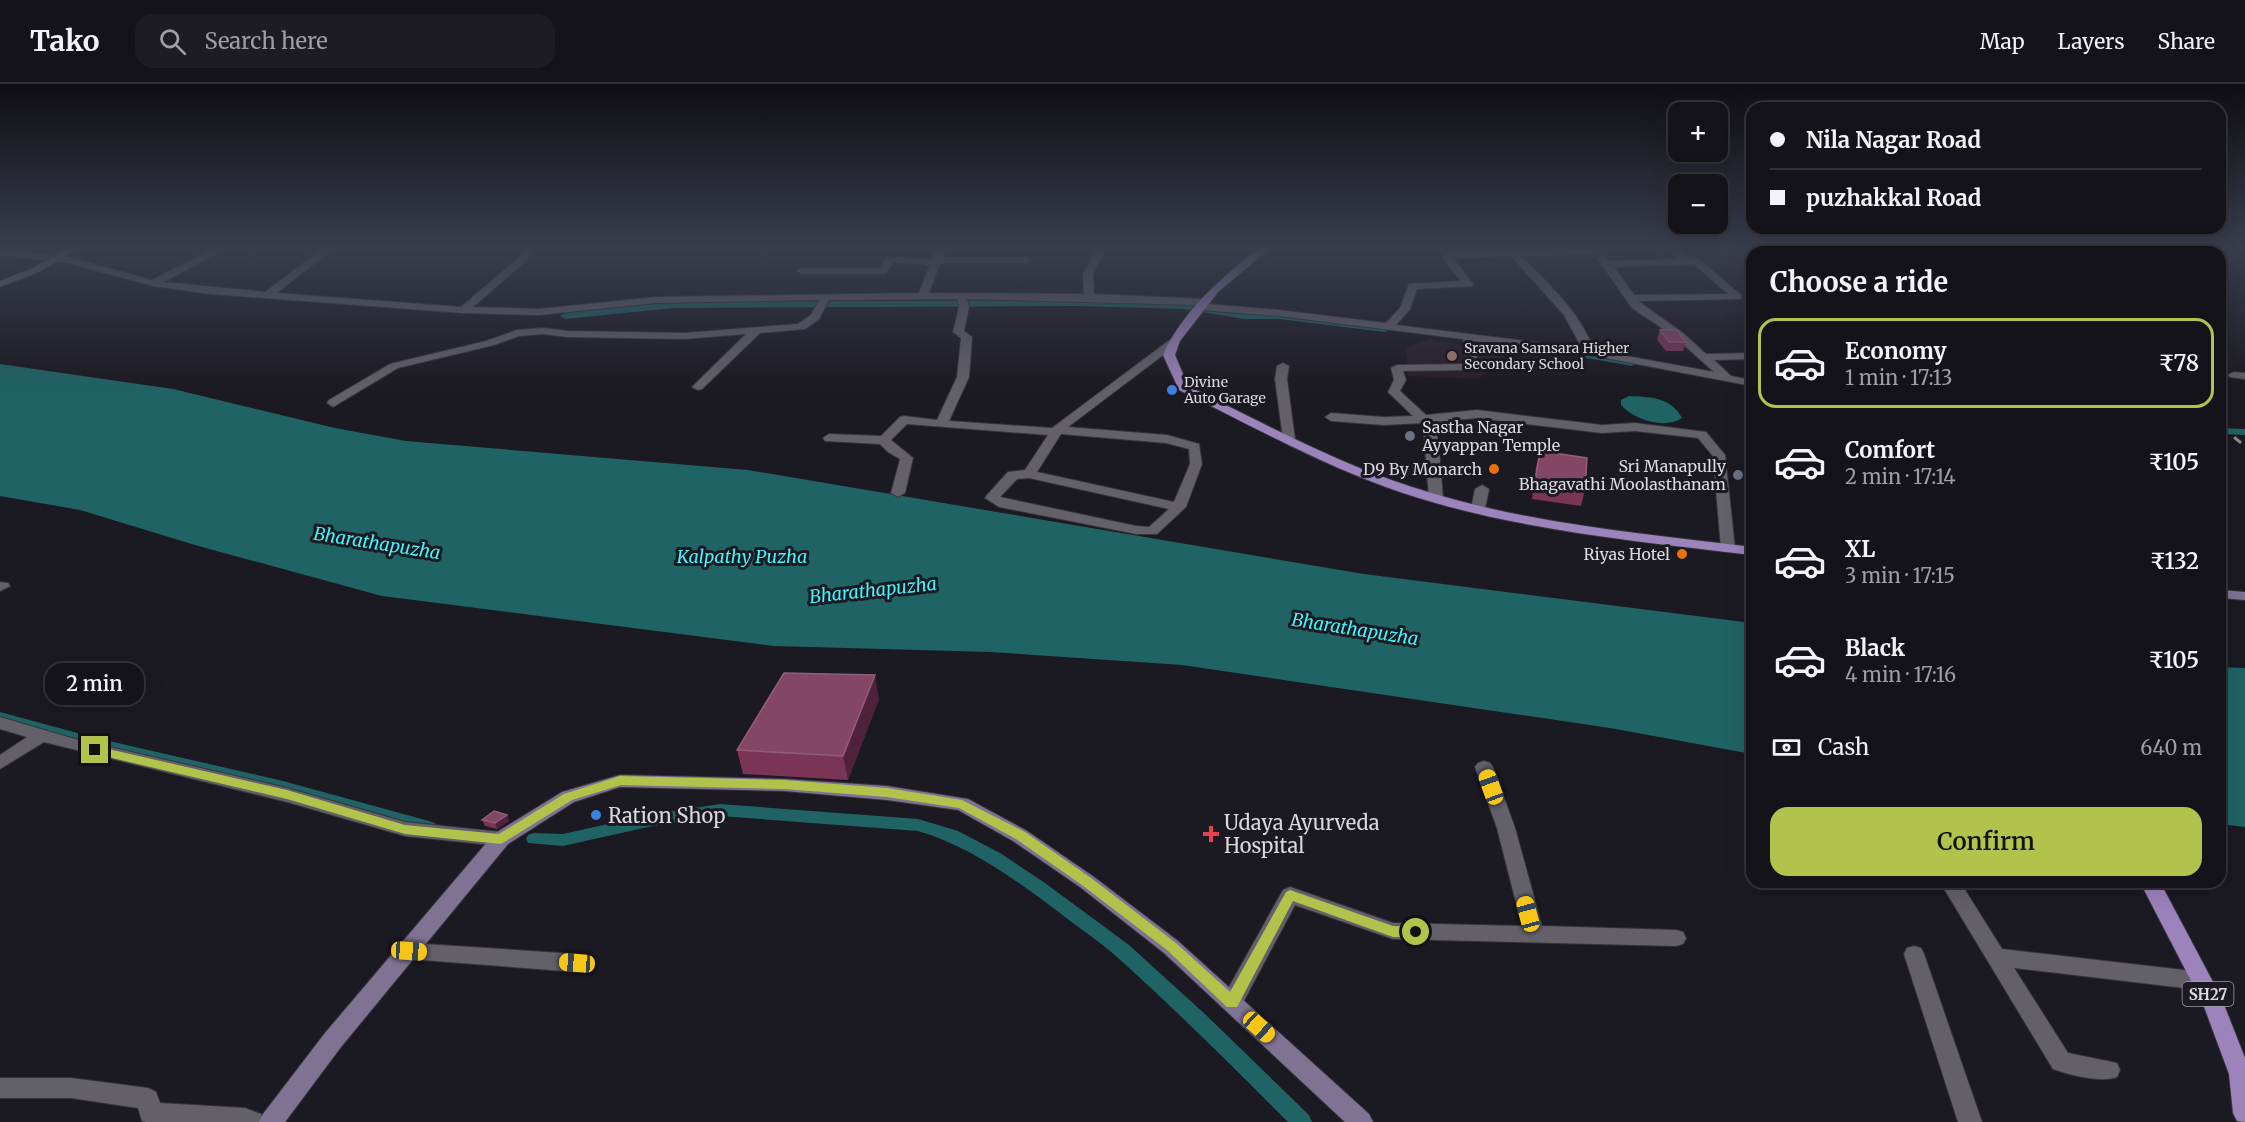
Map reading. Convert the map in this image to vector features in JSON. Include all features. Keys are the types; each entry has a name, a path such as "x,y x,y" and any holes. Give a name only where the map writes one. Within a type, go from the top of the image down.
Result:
{"main road":[{"path":"1209,296 1175,341 1169,354 1183,388 1289,439 1406,490 1478,509 1610,534 1746,550"},
{"name":"SH27","path":"2153,888 2201,981 2218,1020 2240,1074 2245,1113"}],"street":[{"path":"286,296 464,310 539,312 656,300 823,302 933,296"},
{"path":"464,310 479,296"},
{"path":"941,424 963,377 967,337 958,332 964,307 961,296"},
{"path":"1054,296 1090,297 1279,313 1389,326 1588,352 1746,382"},
{"path":"1389,326 1405,309 1409,296"},
{"path":"1554,296 1586,343 1588,352"},
{"path":"1630,298 1736,296"},
{"path":"1630,298 1652,318 1679,335 1746,389"},
{"path":"333,403 394,366 490,343 517,333 543,331 568,334 684,336 801,327 815,317 823,302"},
{"path":"698,387 757,330"},
{"path":"1436,498 1433,448 1425,419 1394,392 1393,389 1400,380 1397,368 1469,367 1472,365 1468,337"},
{"path":"1029,474 1056,431 1175,341"},
{"path":"1704,357 1746,356"},
{"path":"1283,366 1281,379 1289,439"},
{"path":"1331,417 1384,421 1477,414 1602,429 1635,427 1702,435 1719,455 1728,548"},
{"path":"884,440 904,420 1167,439 1195,447 1196,464 1179,507 1152,531 1136,530 999,503 992,498 1013,475 1029,474 1179,507"},
{"path":"829,438 884,440 892,449 907,458 898,493"},
{"path":"1478,509 1482,489"},
{"path":"2226,594 2245,596"},
{"path":"0,723 84,747 287,795 405,829 501,839"},
{"path":"0,763 42,735"},
{"path":"1484,767 1506,828 1534,935"},
{"path":"272,1122 333,1040 501,839 568,797 620,781 784,785 887,793 962,804 1020,836 1087,882 1171,946 1361,1122"},
{"path":"1954,888 2061,1062 2109,1070"},
{"path":"1232,1002 1290,895 1393,931 1676,938"},
{"path":"409,951 577,963"},
{"path":"1914,954 1970,1122"},
{"path":"1997,957 2201,981"},
{"path":"2218,1020 2245,1053"},
{"path":"0,1088 71,1088 148,1099 150,1113 244,1119 253,1122"}],"shaded area":[{"name":"Sravana Samsara Higher Secondary School","path":"1431,339 1492,351 1504,360 1477,379 1408,376 1406,347"}],"water":[{"name":"Kalpathy Puzha","path":"0,364 173,389 335,428 406,441 748,470 1364,574 1746,622 1746,753 1610,728 1182,665 991,652 774,646 382,596 195,545 80,510 0,496"},
{"path":"1629,396 1666,402 1682,418 1667,423 1658,423 1633,415 1621,405 1621,400"},
{"path":"2226,667 2245,668 2245,827 2226,825"}],"building":[{"path":"1660,330 1677,330 1686,342 1669,342"},
{"path":"1540,451 1587,458 1585,490 1535,482"},
{"path":"784,673 875,675 843,756 737,750"},
{"path":"494,811 507,815 495,823 482,820"}],"waterway":[{"path":"565,316 673,305 1075,303 1184,306 1244,316 1279,316 1385,329"},
{"path":"1568,352 1632,363"},
{"path":"2226,431 2245,432"},
{"path":"0,717 96,743 283,787 429,827"},
{"path":"534,839 563,840 648,821 720,810 918,825 952,835 994,858 1039,888 1122,950 1199,1021 1302,1122"}],"railway":[{"path":"2226,431 2245,446"}],"place":[{"name":"Sravana Samsara Higher Secondary School","path":"1452,356"},
{"name":"Divine Auto Garage","path":"1172,390"},
{"name":"Sastha Nagar Ayyappan Temple","path":"1410,436"},
{"name":"D9 By Monarch","path":"1494,469"},
{"name":"Sri Manapully Bhagavathi Moolasthanam","path":"1738,475"},
{"name":"Riyas Hotel","path":"1682,554"},
{"name":"Ration Shop","path":"596,815"},
{"name":"Udaya Ayurveda Hospital","path":"1211,834"}],"route":[{"path":"95,750 287,795 405,829 501,839 568,797 620,781 784,785 887,793 962,804 1020,836 1087,882 1171,946 1232,1002 1290,895 1393,931 1416,932"}],"water label":[{"name":"Bharathapuzha","path":"377,543"},
{"name":"Bharathapuzha","path":"873,590"},
{"name":"Bharathapuzha","path":"1355,629"}]}
